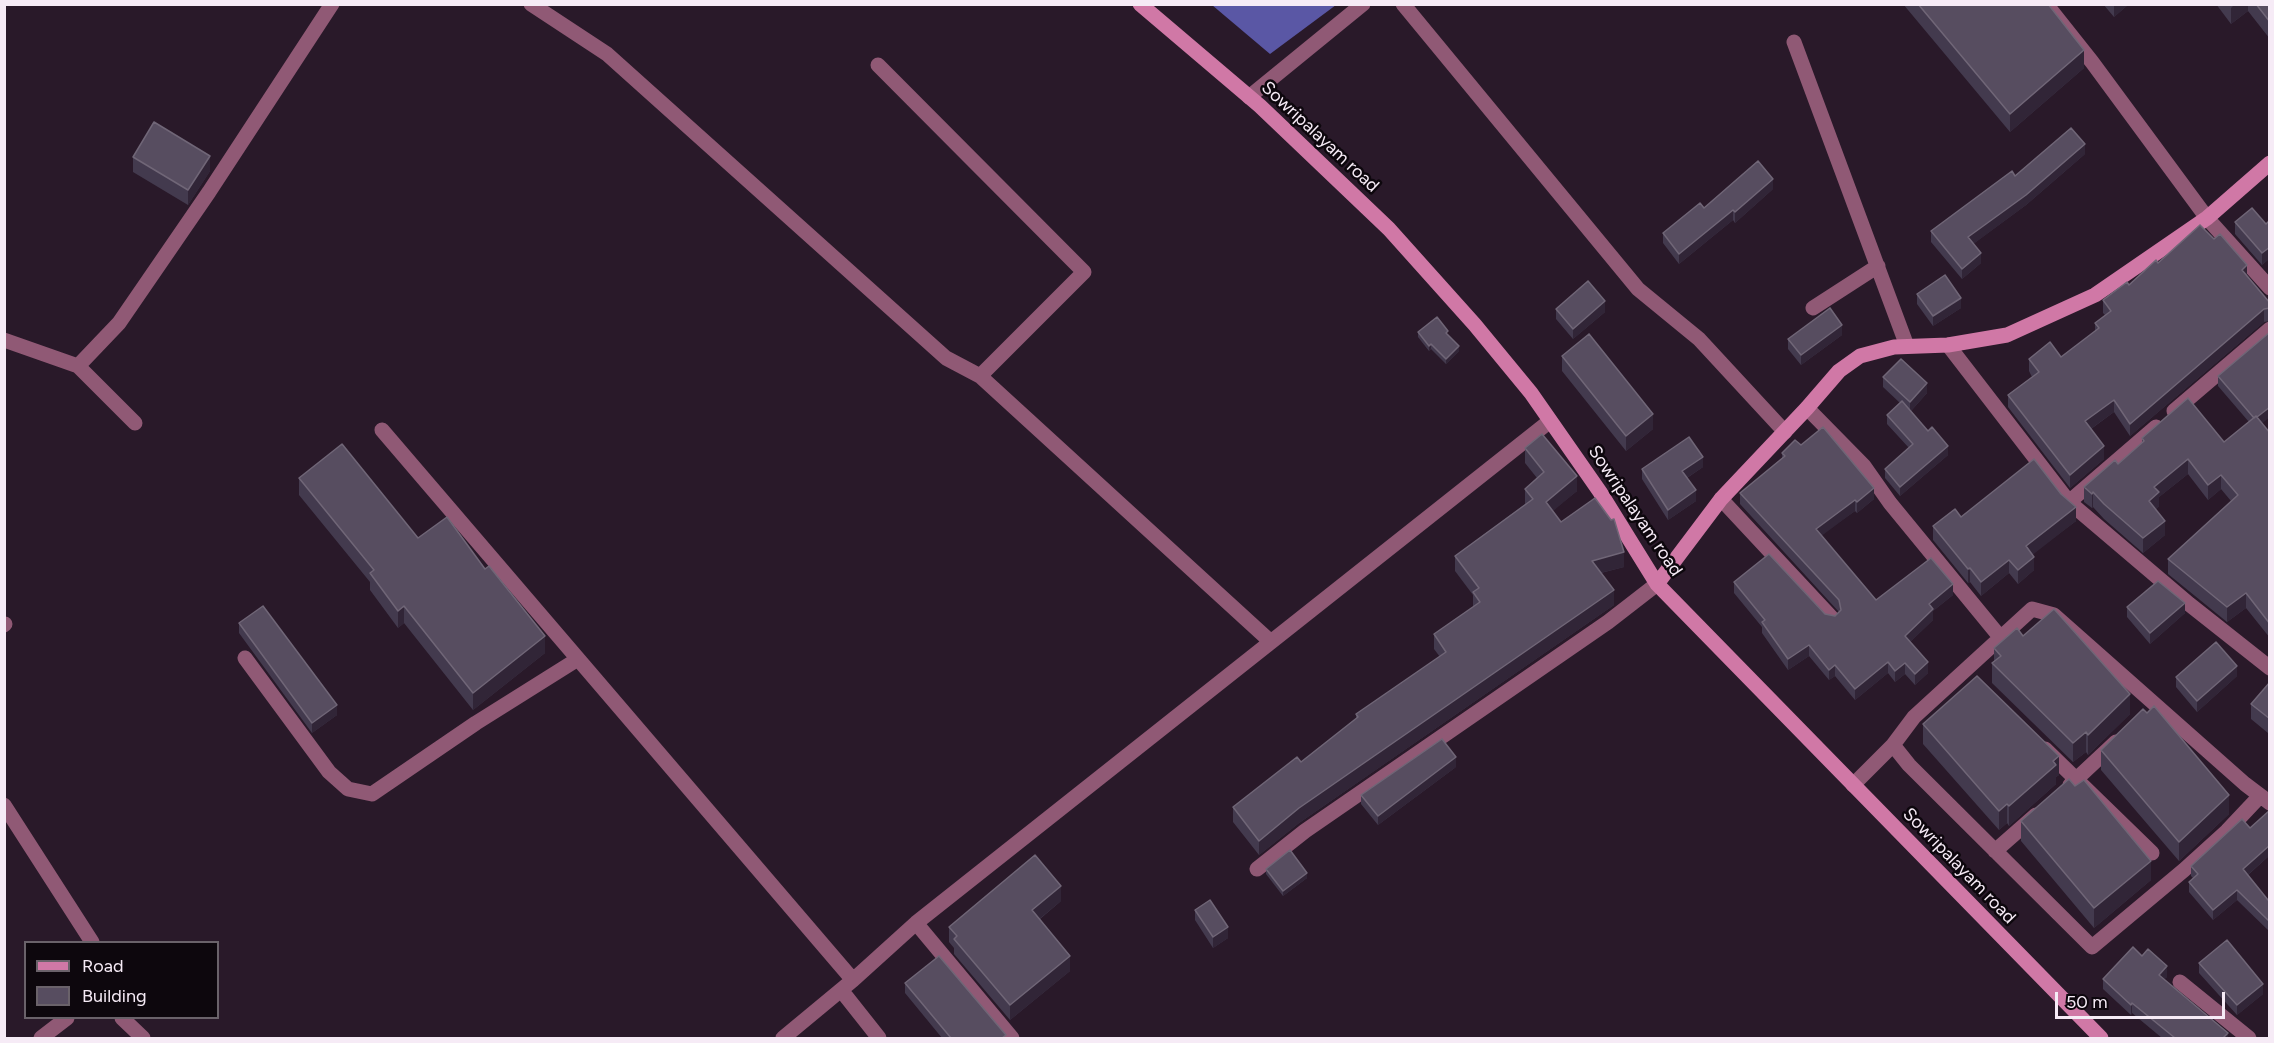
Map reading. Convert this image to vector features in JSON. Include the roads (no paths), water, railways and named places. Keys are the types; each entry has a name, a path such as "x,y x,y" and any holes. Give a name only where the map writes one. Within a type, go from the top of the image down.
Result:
{"street":[{"path":"78,366 119,323 209,192 332,4"},
{"path":"531,4 607,54 946,357 980,376 1271,642"},
{"name":"Sowripalayam road","path":"1140,4 1249,97 1389,229 1475,325 1531,393 1600,492 1657,584 2101,1038"},
{"path":"1249,97 1364,4"},
{"path":"1403,4 1638,290 1699,339 1785,432"},
{"path":"2046,4 2092,62 2207,218 2270,288"},
{"path":"1794,42 1907,346"},
{"path":"878,65 1084,272 980,376"},
{"path":"1257,869 1322,819 1608,622 1657,584 1722,499 1839,371 1860,356 1894,347 1948,345 2007,335 2095,295 2207,218 2270,163"},
{"path":"1813,308 1878,266"},
{"path":"2069,502 2270,329"},
{"path":"4,340 78,366 135,423"},
{"path":"1948,345 2069,502 2189,604 2267,661"},
{"path":"1807,408 1864,466 1890,503 2000,637"},
{"path":"783,1038 848,985 916,923 1550,421"},
{"path":"382,430 578,659 848,985 879,1038"},
{"path":"1722,499 1832,618"},
{"path":"1853,785 1893,745 1914,717 2031,609 2054,615 2150,708 2265,799 2092,947 1909,765 1893,745"},
{"path":"245,658 329,772 348,789 372,794 476,723 578,659"},
{"path":"1966,671 1979,682"},
{"path":"1995,851 2054,800 2123,735"},
{"path":"2035,740 2152,853"},
{"path":"4,805 91,941"},
{"path":"916,923 1012,1038"},
{"path":"2180,982 2249,1038"},
{"path":"41,1038 65,1019"},
{"path":"124,1019 143,1038"}]}
